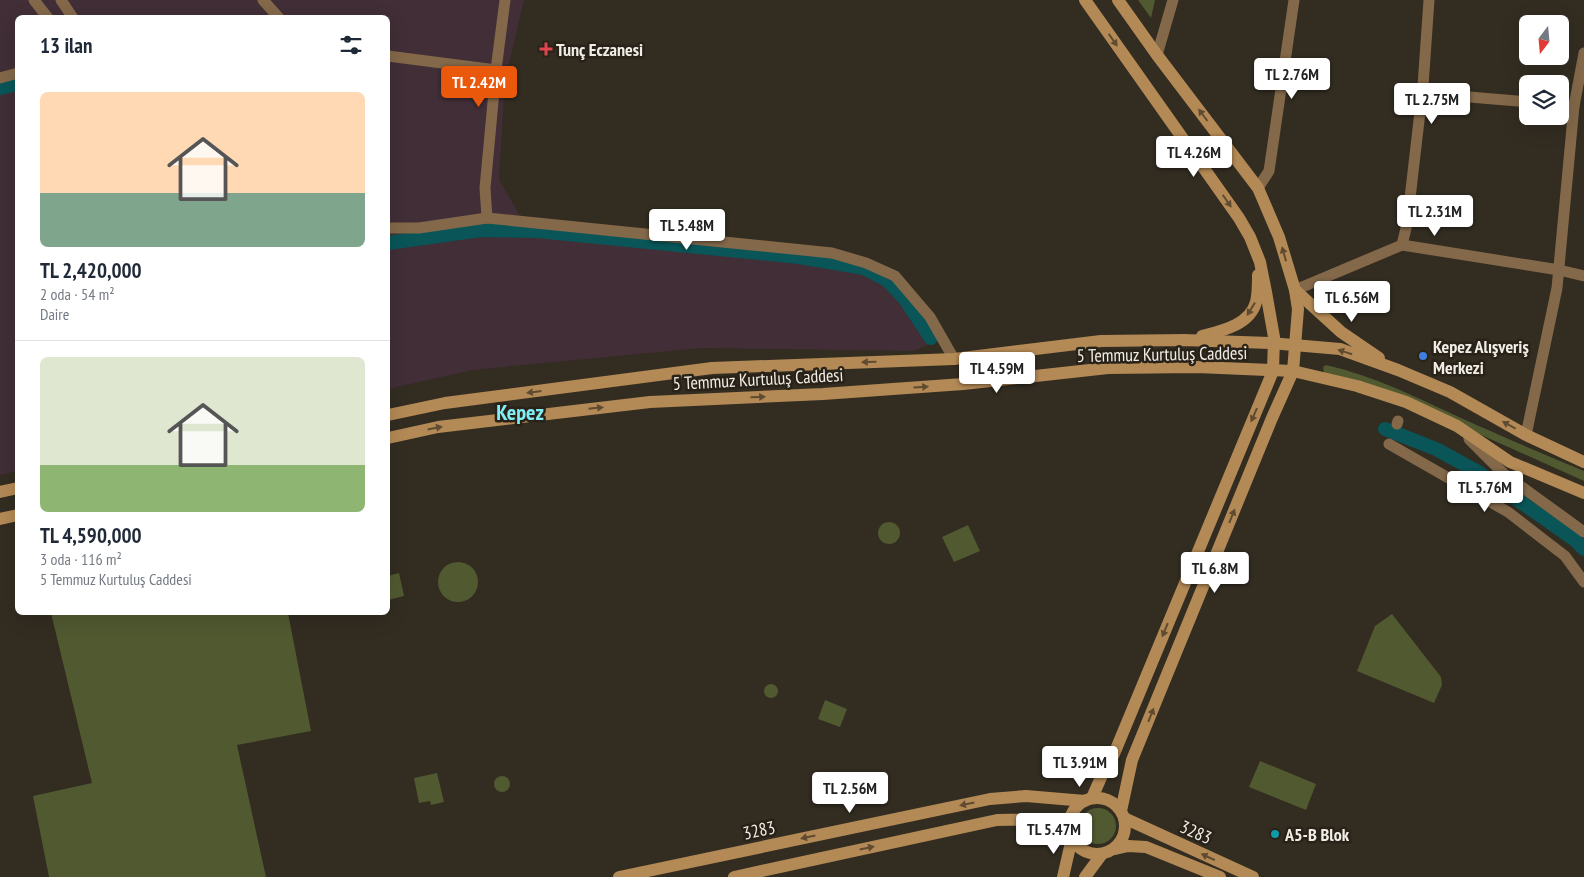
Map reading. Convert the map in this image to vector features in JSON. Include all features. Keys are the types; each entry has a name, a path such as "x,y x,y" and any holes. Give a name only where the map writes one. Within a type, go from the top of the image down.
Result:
{"main road":[{"path":"1085,0 1239,218 1250,237 1260,262 1274,344 1273,371 1114,754 1088,800"},
{"path":"1118,0 1157,55 1258,188 1279,237 1295,290 1298,309 1294,371 1272,418 1132,760 1123,815 1125,831 1123,838 1115,848 1102,854 1087,853 1076,844 1071,835 1069,826 1072,814 1080,804 1088,800 1099,798 1112,802 1123,815"},
{"path":"1184,340 1225,330 1242,321 1252,312 1256,302 1260,262"},
{"path":"1295,290 1341,332 1398,370"},
{"name":"5 Temmuz Kurtuluş Caddesi","path":"390,414 445,403 712,368 954,359 1101,341 1184,340 1340,349 1398,370 1450,392 1526,435 1584,462"},
{"name":"5 Temmuz Kurtuluş Caddesi","path":"390,438 438,427 650,402 823,394 963,384 1108,368 1197,367 1294,371 1357,386 1406,402 1457,426 1510,462 1584,493"},
{"path":"0,492 15,489"},
{"path":"0,519 15,516"},
{"name":"3283","path":"619,877 990,799 1026,796 1088,800"},
{"name":"3283","path":"1123,815 1253,877"},
{"path":"734,877 997,820 1026,819 1053,824 1071,835"},
{"path":"1063,877 1071,835"},
{"name":"3283","path":"1115,848 1146,846 1220,877"},
{"path":"1085,877 1102,854"}],"street":[{"path":"34,0 46,15"},
{"path":"61,0 72,15"},
{"path":"263,0 276,15"},
{"path":"487,218 485,188 496,70 505,0"},
{"path":"1157,55 1173,0"},
{"path":"1258,188 1268,171 1294,0"},
{"path":"1402,245 1407,224 1422,93 1429,0"},
{"path":"1526,435 1559,270 1574,106 1584,52"},
{"path":"390,56 496,70"},
{"path":"0,78 15,74"},
{"path":"1422,93 1519,101"},
{"path":"1569,105 1574,106"},
{"path":"390,228 419,228 487,218 832,253 866,263 895,276 930,318 954,359"},
{"path":"1295,290 1402,245 1559,270 1584,276"},
{"path":"1457,426 1504,474 1584,532"},
{"path":"1389,444 1508,512 1565,556 1584,582"}],"shaded area":[{"path":"0,0 524,0 505,81 499,179 524,223 637,234 838,262 886,277 935,342 913,351 701,348 473,370 390,389 390,15 15,15 15,472 0,475"}],"green space":[{"path":"1138,0 1155,0 1151,18"},
{"path":"1326,365 1361,375 1395,388 1584,471 1584,481 1459,425 1324,373 1323,367"},
{"path":"889,522 897,525 900,533 897,541 889,544 881,541 878,533 881,525"},
{"path":"968,525 980,551 954,562 942,537"},
{"path":"454,562 462,562 469,565 475,571 478,582 475,593 469,599 462,602 454,602 447,599 441,593 438,586 438,578 441,571 447,565"},
{"path":"399,573 404,596 390,600 390,575"},
{"path":"1392,614 1441,677 1442,685 1434,703 1357,671 1375,626"},
{"path":"51,615 288,615 311,731 237,745 266,877 49,877 33,796 92,783"},
{"path":"768,684 774,684 778,691 774,698 768,698 764,694 764,688"},
{"path":"825,700 847,709 840,727 818,719"},
{"path":"1260,761 1316,784 1306,810 1249,787"},
{"path":"437,773 444,802 431,805 430,801 419,803 414,778"},
{"path":"502,776 508,778 510,784 508,790 502,792 496,790 494,784 496,778"},
{"path":"1098,808 1105,809 1111,813 1115,819 1115,833 1111,839 1105,843 1098,844 1091,843 1085,839 1081,833 1080,826 1081,819 1085,813 1091,809"}],"waterway":[{"path":"0,88 15,85"},
{"path":"390,243 481,230 537,231 799,257 864,268 887,280 905,299 931,338"},
{"path":"1385,429 1436,449 1478,472 1575,540 1584,549"}],"place":[{"name":"Tunç Eczanesi","path":"546,49"},
{"name":"Kepez Alışveriş Merkezi","path":"1423,356"},
{"name":"A5-B Blok","path":"1275,834"}],"district":[{"name":"Kepez","path":"520,412"}]}
